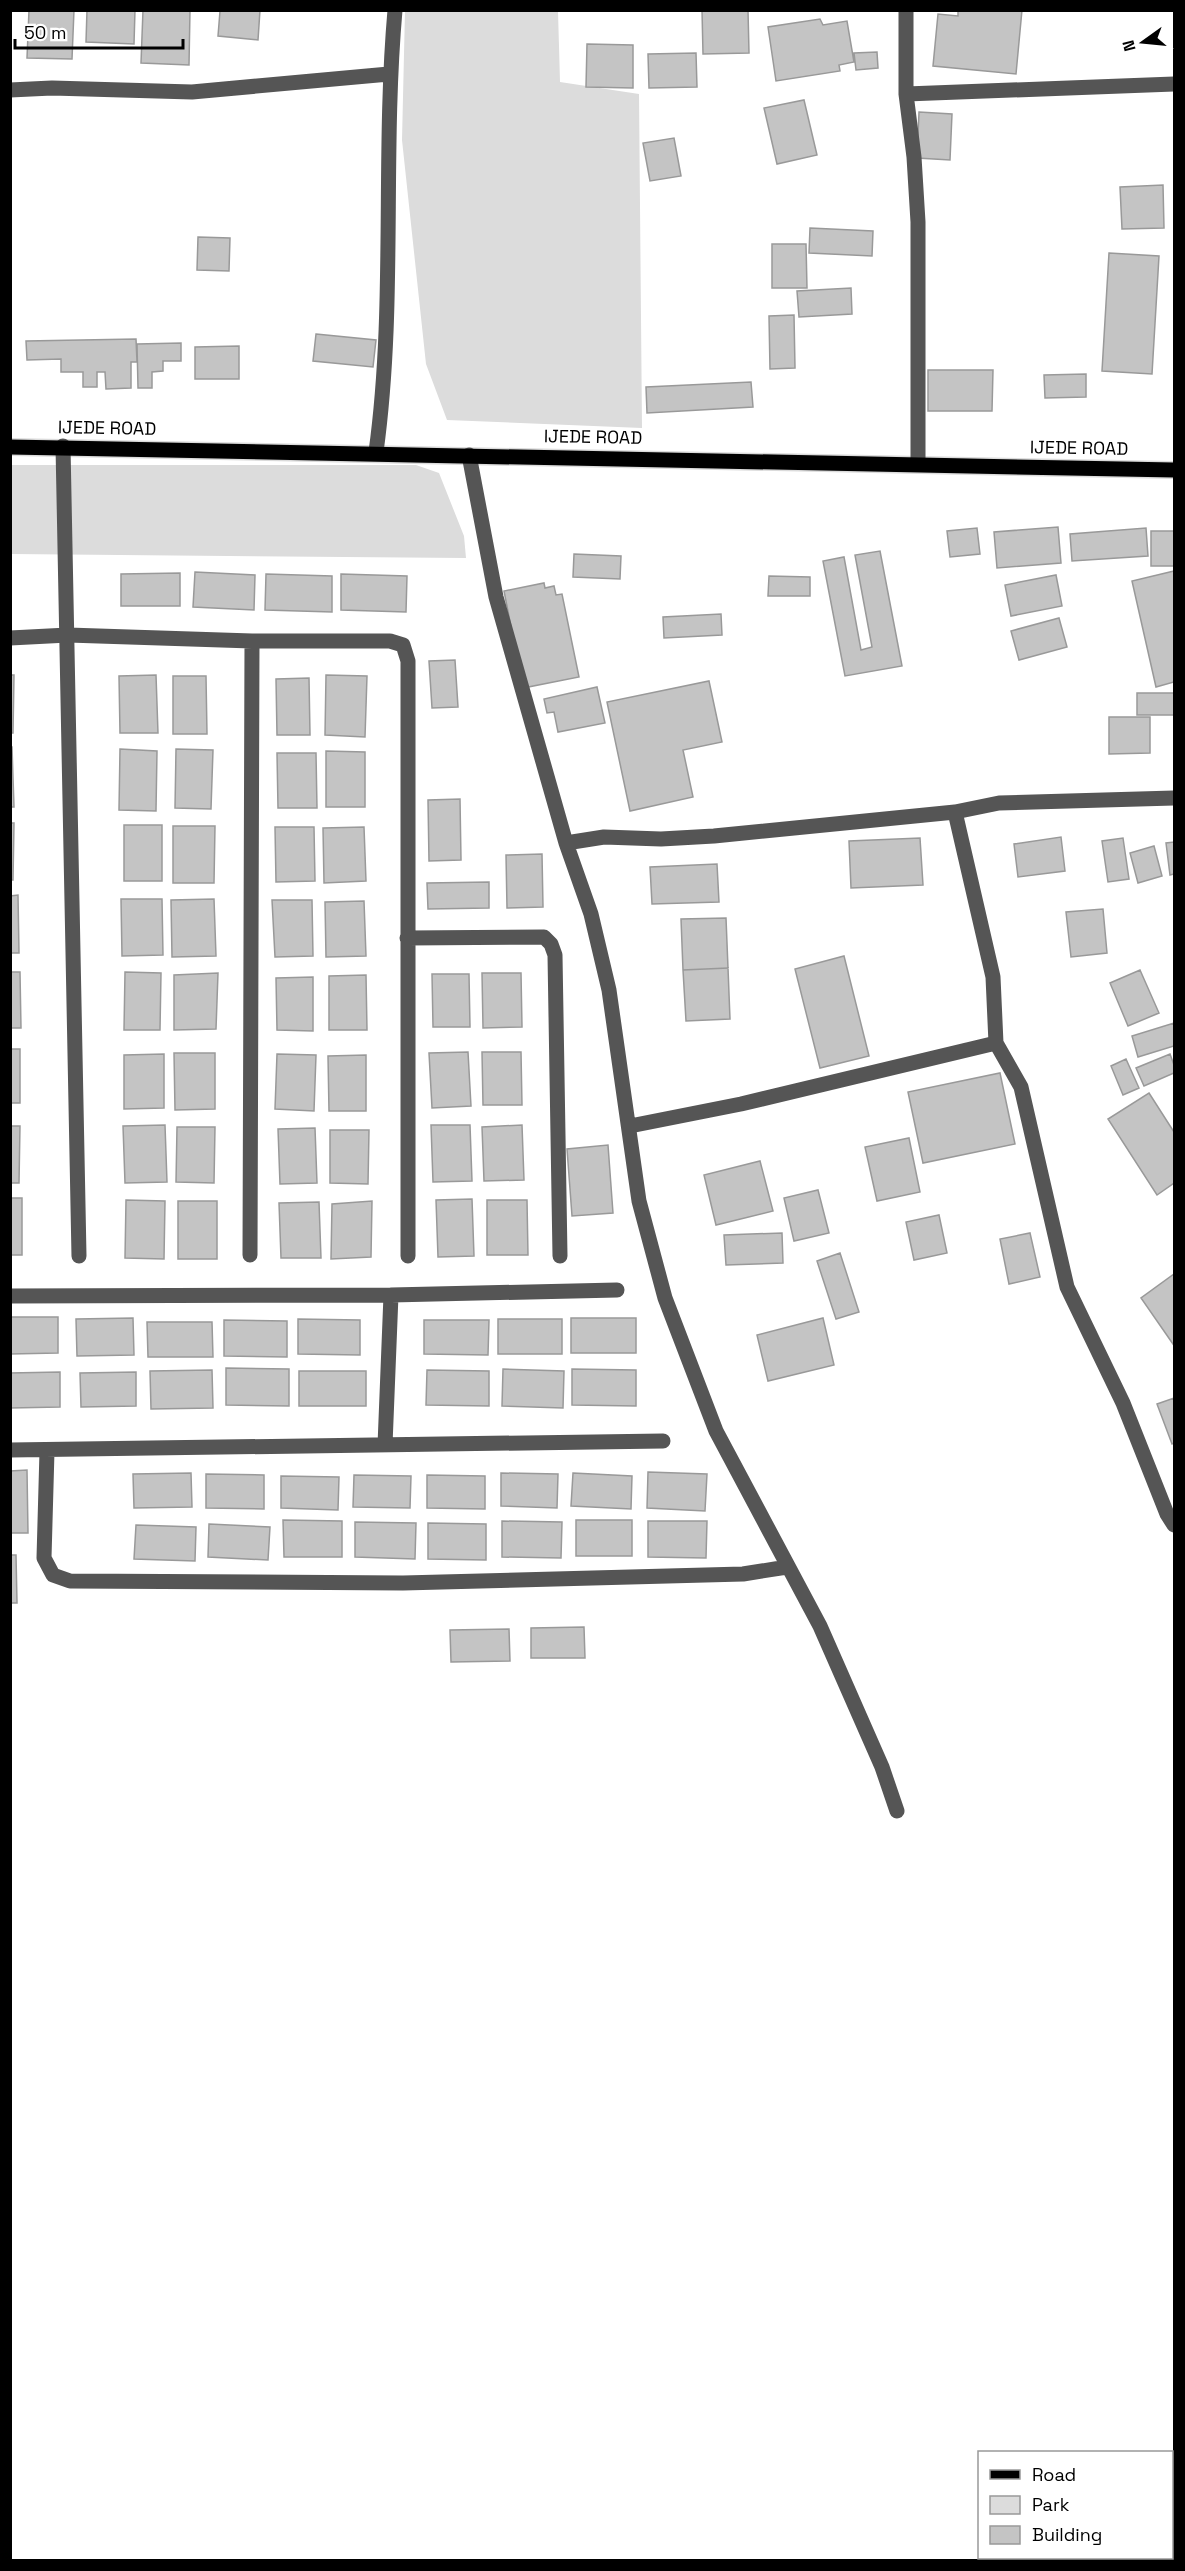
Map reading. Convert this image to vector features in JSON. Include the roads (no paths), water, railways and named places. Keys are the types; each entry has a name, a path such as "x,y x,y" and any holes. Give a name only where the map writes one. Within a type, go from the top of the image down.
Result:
{"main road":[{"name":"IJEDE ROAD","path":"10,447 376,452 1174,470"}],"street":[{"path":"376,452 387,350 389,74 395,10"},
{"path":"906,10 906,94 914,157 918,222 918,463"},
{"path":"10,90 52,88 192,92 389,74"},
{"path":"906,94 1174,84"},
{"path":"63,446 79,1256"},
{"path":"469,455 495,597 566,843 591,915 609,990 639,1201 665,1298 716,1431 820,1626 882,1767 897,1811"},
{"path":"10,638 68,635 252,641 390,641 403,645 408,661 408,1256"},
{"path":"250,1255 252,641"},
{"path":"566,843 604,837 661,839 714,836 955,812 999,803 1174,798"},
{"path":"955,812 993,977 996,1043 1021,1087 1067,1287 1123,1403 1167,1514 1174,1526"},
{"path":"407,938 544,937 551,944 555,955 560,1256"},
{"path":"630,1126 741,1104 996,1043"},
{"path":"10,1296 617,1290"},
{"path":"385,1445 391,1294"},
{"path":"10,1450 663,1441"},
{"path":"47,1451 44,1558 53,1575 70,1581 403,1583 743,1574 787,1567"}]}
